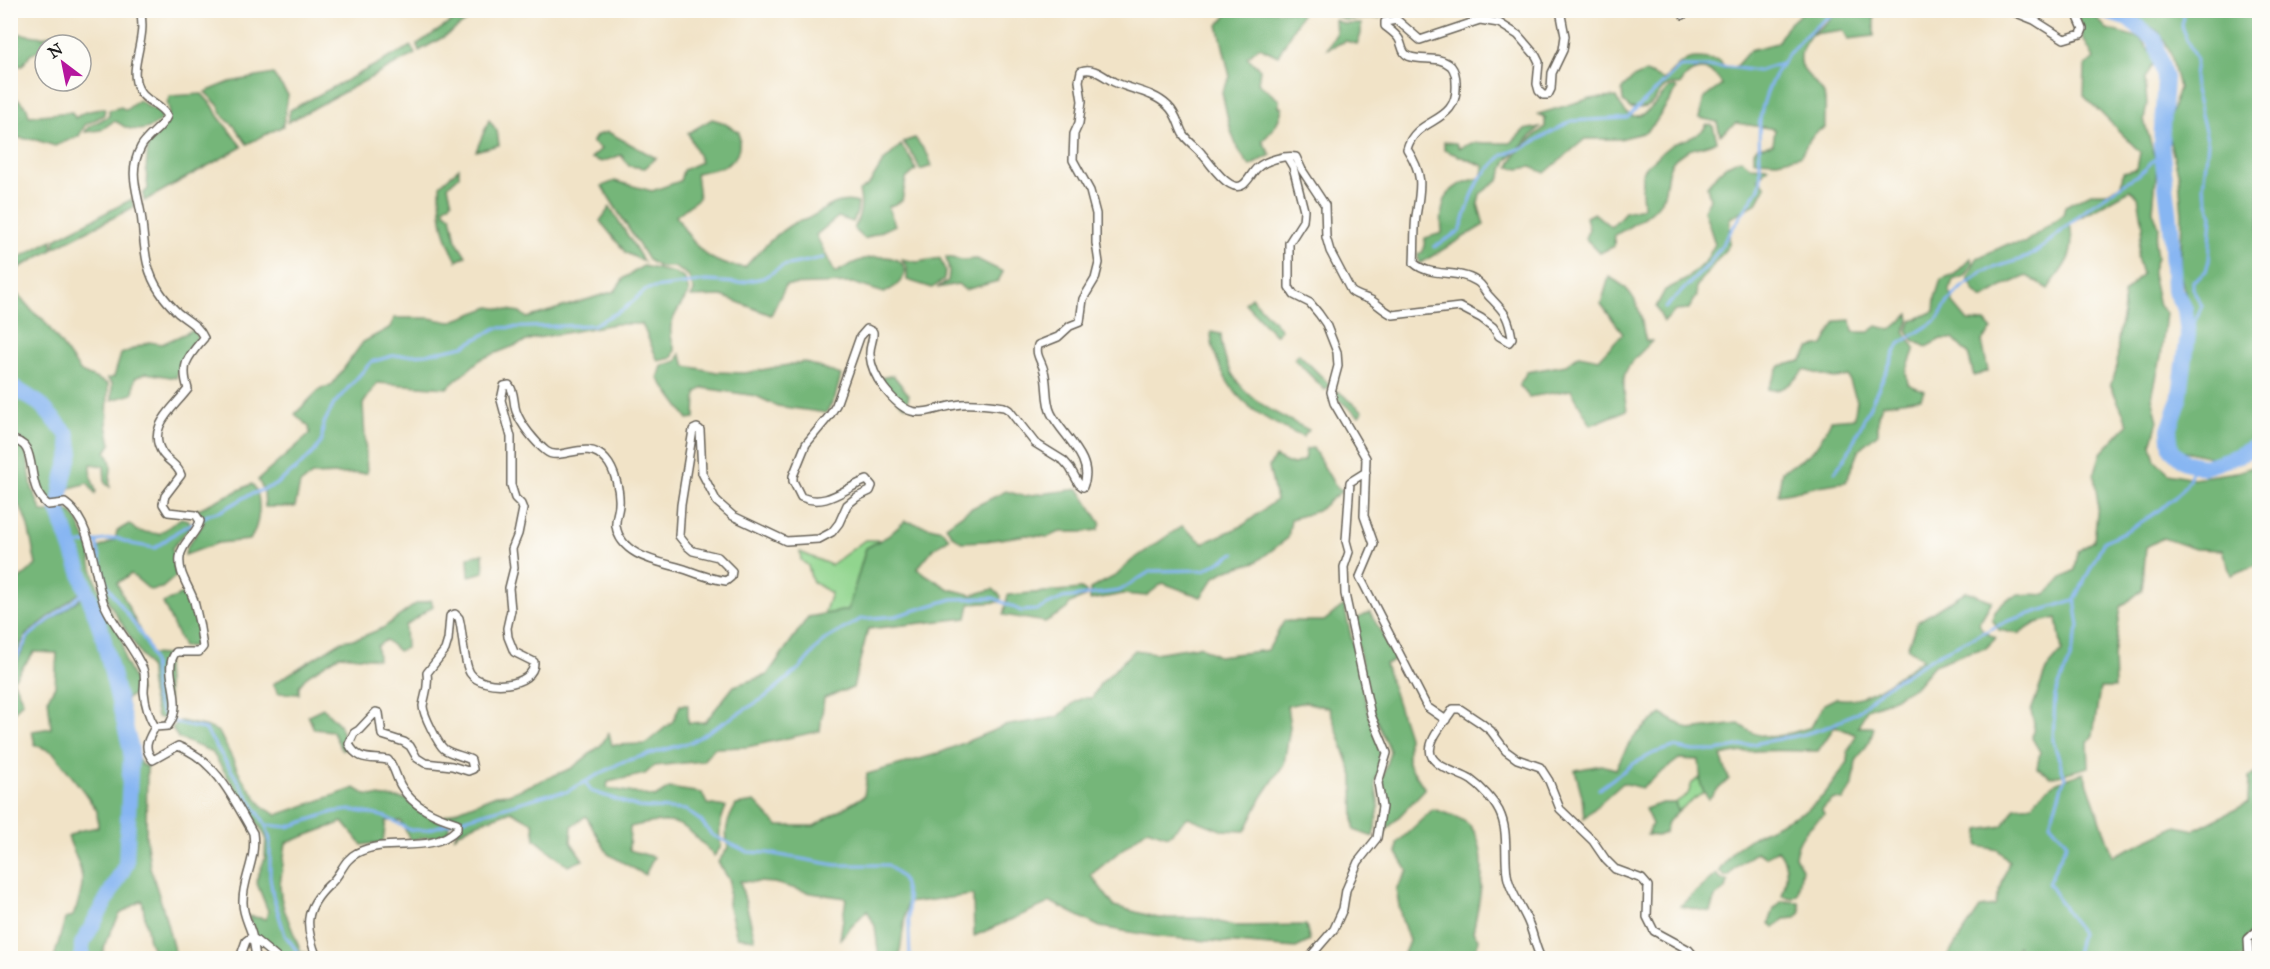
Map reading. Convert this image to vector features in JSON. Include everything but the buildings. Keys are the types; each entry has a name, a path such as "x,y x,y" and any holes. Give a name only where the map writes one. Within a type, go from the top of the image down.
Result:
{"street":[{"path":"140,10 144,23 135,76 137,86 142,97 164,109 167,116 163,126 141,147 133,171 134,190 141,216 143,251 154,283 179,313 202,331 204,338 185,366 183,374 188,389 162,420 157,433 158,445 163,455 178,468 181,475 165,496 163,504 168,512 196,515 200,521 198,529 183,547 180,558 184,580 193,599 203,647 199,652 176,652 172,656 175,717 168,726 155,727"},
{"path":"317,958 307,920 322,892 334,881 351,857 370,848 436,842 450,836 458,829 457,824 436,816 415,802 400,785 388,760 373,758 366,760 357,755 349,744 354,733 376,712 379,713 382,735 404,742 410,746 417,758 425,763 452,766 468,771 473,769 474,764 471,760 445,749 427,721 423,706 428,691 427,673 446,650 450,616 455,614 459,618 470,673 478,680 495,684 523,681 535,669 534,662 530,658 514,652 507,628 511,610 509,588 514,568 512,549 518,534 522,509 511,485 511,437 501,400 504,386 513,389 517,414 529,433 546,451 551,454 593,451 607,461 619,496 616,524 626,546 656,562 709,579 726,580 731,577 732,571 718,557 693,551 680,536 681,506 693,430 697,428 700,430 702,473 711,493 724,509 786,541 819,539 827,535 839,523 851,501 870,491 871,482 867,480 861,482 836,496 817,501 801,496 793,481 793,476 806,444 836,405 860,338 867,329 873,332 874,336 870,344 870,355 875,375 900,407 919,413 964,404 1004,407 1035,443 1064,461 1083,487 1087,476 1086,470 1079,452 1058,426 1050,410 1045,373 1036,349 1038,345 1058,337 1070,326 1080,322 1085,294 1092,285 1099,263 1096,243 1098,229 1090,191 1072,160 1074,134 1082,101 1079,81 1081,71 1091,69 1115,82 1161,100 1170,107 1183,134 1218,174 1232,186 1239,187 1246,183 1260,166 1287,157 1296,157 1325,206 1326,237 1330,251 1351,291 1357,296 1372,301 1385,312 1393,315 1460,307 1493,327 1499,336 1509,342 1512,338 1507,318 1502,309 1486,294 1480,283 1473,279 1429,271 1414,263 1416,218 1420,193 1415,161 1407,149 1416,132 1426,124 1442,117 1454,105 1456,77 1453,69 1442,60 1408,56 1402,50 1398,38 1385,26 1385,22 1397,20 1420,40 1480,20 1499,23 1518,35 1536,56 1539,62 1537,84 1539,91 1543,95 1548,95 1551,89 1552,73 1563,50 1565,36 1560,10"},
{"path":"1679,10 1683,15 1688,10"},
{"path":"2008,10 2034,20 2064,39 2081,34 2084,29 2075,10"},
{"path":"1287,157 1293,167 1304,210 1303,221 1289,243 1287,252 1289,287 1293,295 1310,303 1332,338 1337,352 1338,366 1331,392 1334,403 1366,458 1364,516 1374,544 1360,577 1427,706 1446,720"},
{"path":"10,440 24,443 30,455 35,489 48,506 65,503 78,517 93,550 93,564 103,601 144,670 144,693 150,718 155,727"},
{"path":"1309,958 1334,929 1343,909 1346,890 1358,862 1377,838 1382,807 1378,783 1387,753 1371,715 1345,594 1344,567 1349,552 1346,541 1350,482 1366,472"},
{"path":"1541,958 1507,875 1504,828 1498,810 1472,781 1443,766 1432,757 1429,746 1431,739 1453,709 1460,709 1491,731 1506,751 1517,759 1540,767 1560,809 1593,841 1606,860 1615,868 1642,879 1648,886 1647,917 1654,931 1689,950 1696,958"},
{"path":"155,727 146,745 147,753 153,760 178,746 197,755 216,773 253,834 251,866 243,903 256,958"},
{"path":"2249,958 2248,939 2259,927"},
{"path":"240,958 246,941 253,938"},
{"path":"253,938 277,958"}],"green space":[{"path":"470,10 481,11 419,51 417,44"},
{"path":"1232,10 1303,11 1278,56 1259,47 1247,57 1260,69 1258,83 1279,100 1279,106 1282,108 1275,126 1262,141 1271,155 1250,166 1234,140 1222,92 1230,77 1218,25"},
{"path":"1805,10 1830,11 1831,14 1807,40 1801,56 1806,73 1823,92 1825,128 1813,136 1800,156 1777,161 1754,160 1754,151 1757,147 1773,144 1775,129 1736,123 1720,135 1717,122 1699,118 1704,98 1722,85 1713,74 1707,71 1690,73 1680,85 1665,87 1648,106 1630,108 1623,102 1622,89 1633,78 1646,72 1664,80 1683,62 1694,58 1720,61 1724,68 1735,67 1750,50 1777,43 1787,26"},
{"path":"1333,11 1379,11 1380,18 1345,20 1335,15"},
{"path":"1834,11 1881,11 1874,13 1874,36 1848,39 1843,30 1814,34 1835,14"},
{"path":"2077,11 2090,11 2107,29 2140,38 2156,59 2145,79 2147,104 2144,120 2157,165 2153,211 2159,228 2155,242 2157,257 2152,273 2159,306 2166,313 2161,357 2152,397 2158,421 2151,445 2155,460 2169,473 2193,478 2237,472 2259,465 2259,564 2231,575 2222,550 2195,549 2163,538 2146,547 2142,590 2121,607 2114,656 2115,688 2100,688 2093,735 2088,742 2089,767 2051,777 2037,768 2040,752 2032,738 2034,723 2031,711 2046,670 2062,651 2057,618 2036,623 2019,634 1999,630 1992,619 1996,610 2007,599 2029,594 2046,595 2062,577 2075,570 2078,551 2094,541 2098,504 2094,475 2101,453 2128,424 2110,384 2117,364 2118,341 2124,310 2123,294 2142,274 2137,257 2143,226 2138,196 2130,190 2070,223 2071,252 2048,289 2027,276 1982,299 1974,291 1968,277 1977,258 2008,244 2024,243 2063,215 2065,206 2091,193 2106,193 2121,185 2123,172 2137,169 2140,152 2084,96 2085,66 2094,58 2082,36"},
{"path":"2124,11 2259,11 2259,442 2214,458 2168,447 2183,379 2191,316 2180,274 2182,215 2179,176 2166,128 2179,88 2170,51 2159,32"},
{"path":"1335,20 1344,24 1361,24 1361,34 1357,44 1346,41 1327,49 1336,34"},
{"path":"15,33 33,36 33,53 22,66 11,65 11,35"},
{"path":"411,46 415,54 288,122 290,110"},
{"path":"273,74 288,95 283,126 247,144 235,127 224,117 218,105 205,92 230,82"},
{"path":"1669,88 1677,89 1655,123 1646,132 1620,139 1585,139 1545,173 1531,167 1519,169 1509,167 1519,150 1545,127 1545,117 1538,114 1588,99 1616,97 1623,109 1630,115 1636,116 1650,109"},
{"path":"202,94 242,147 144,201 143,194 148,189 146,170 148,146 168,122 167,102 170,96"},
{"path":"18,99 27,108 29,116 72,112 75,118 85,112 105,108 104,115 85,125 79,136 55,146 36,140 11,137 11,105"},
{"path":"139,100 159,111 162,117 152,127 137,130 114,121 101,130 85,132 88,127 109,116 109,110 121,107 126,110"},
{"path":"712,119 739,132 738,152 734,159 723,167 696,173 699,198 676,216 703,252 721,263 745,267 787,227 831,205 850,201 858,203 853,222 838,217 816,235 835,273 860,260 891,258 904,266 905,272 896,286 884,293 853,283 786,285 771,315 722,296 691,297 694,291 688,275 674,267 659,267 648,260 602,186 615,181 652,191 680,181 683,170 701,162 688,133"},
{"path":"489,120 497,131 499,145 476,151"},
{"path":"1707,124 1713,126 1717,141 1685,152 1675,159 1668,171 1661,201 1650,213 1615,235 1614,246 1600,253 1585,238 1589,229 1586,217 1594,213 1611,227 1625,212 1643,208 1644,168 1671,145 1696,135"},
{"path":"1540,127 1507,160 1499,180 1480,194 1478,204 1484,225 1419,264 1418,254 1423,252 1425,238 1442,233 1442,211 1447,195 1460,184 1481,178 1484,166 1444,150 1444,142 1456,143 1459,148 1472,143 1511,143 1524,130"},
{"path":"608,132 656,158 645,168 629,166 621,155 602,162 591,158 601,149 592,142 597,135"},
{"path":"915,138 928,155 932,166 920,170 915,158 903,142"},
{"path":"901,145 916,170 906,179 902,201 888,207 895,225 865,239 854,229 860,210 859,191 869,185 883,162"},
{"path":"1741,159 1750,166 1768,167 1758,179 1766,186 1757,203 1730,218 1729,245 1696,287 1697,296 1688,310 1675,311 1664,322 1656,307 1665,290 1685,280 1705,262 1715,244 1704,210 1710,199 1707,186 1726,167"},
{"path":"459,168 459,176 448,186 452,202 444,208 446,213 451,215 456,240 466,256 457,261 443,224 440,185"},
{"path":"132,199 134,207 54,248 55,239"},
{"path":"610,207 644,262 626,253 600,221"},
{"path":"52,240 52,250 11,272 11,262"},
{"path":"946,257 962,260 977,259 1003,272 998,281 965,290 958,284 937,288 948,281 949,271"},
{"path":"940,258 945,270 944,280 932,288 907,280 907,267 902,259 917,262"},
{"path":"1971,258 1972,264 1965,276 1953,280 1949,290 1953,303 1968,321 1985,322 1992,330 1982,341 1988,371 1974,376 1968,354 1953,339 1941,339 1926,347 1913,340 1907,330 1912,321 1934,311 1935,298 1941,279 1955,274"},
{"path":"643,266 675,273 685,279 689,292 671,325 675,350 672,358 658,361 642,324 614,324 532,339 481,359 447,388 377,383 363,404 367,473 312,475 300,484 295,507 265,507 264,491 258,480 310,434 309,427 295,414 321,388 331,386 363,342 391,327 394,318 429,318 450,322 490,307 520,312 527,318 615,291 624,278"},
{"path":"1609,277 1626,288 1633,298 1641,317 1646,341 1652,341 1626,371 1624,386 1627,410 1591,425 1571,390 1529,397 1519,385 1527,372 1566,365 1579,355 1599,359 1623,333 1601,304"},
{"path":"10,290 20,296 34,313 43,319 81,372 108,384 107,425 111,444 106,452 111,466 110,487 105,483 104,466 91,464 95,494 88,483 70,488 65,500 61,500 71,471 73,443 61,421 52,412 11,382"},
{"path":"1251,297 1281,329 1275,335 1245,303"},
{"path":"1909,314 1910,320 1904,331 1915,348 1906,372 1908,384 1924,391 1921,398 1883,404 1878,415 1878,433 1859,449 1846,482 1778,494 1782,471 1812,451 1822,439 1831,420 1854,418 1857,401 1848,376 1831,377 1804,370 1784,388 1768,389 1780,366 1801,361 1810,348 1823,345 1836,321 1851,320 1853,332 1869,332 1877,326 1891,330"},
{"path":"193,330 198,336 196,342 176,378 146,373 135,378 133,394 112,400 112,383 107,379 114,377 121,354 149,342 162,344"},
{"path":"1211,332 1221,334 1224,353 1238,383 1263,405 1309,430 1303,437 1265,418 1235,392 1218,363"},
{"path":"680,354 686,366 717,372 745,373 804,362 841,375 835,398 826,413 777,406 756,396 703,388 696,393 695,418 688,419 658,378 662,366 677,361"},
{"path":"1299,354 1330,385 1325,390 1294,359"},
{"path":"893,375 909,395 906,406 899,402 881,378"},
{"path":"10,388 38,407 66,437 69,453 56,501 47,501 42,493 28,445 21,439 11,437"},
{"path":"1338,391 1363,411 1359,416 1334,396"},
{"path":"10,442 26,448 32,488 42,512 55,512 82,591 26,635 11,663 10,587 36,565 26,519 11,497"},
{"path":"1313,448 1337,489 1343,490 1317,511 1291,519 1288,538 1256,562 1227,570 1215,577 1201,597 1163,583 1146,596 1123,594 1090,600 1090,589 1117,575 1131,561 1182,526 1203,543 1242,526 1276,500 1269,467 1275,457 1292,465 1304,460 1306,449"},
{"path":"252,484 258,496 259,512 250,540 218,543 185,555 186,548 204,523 200,513 194,511"},
{"path":"1079,489 1101,524 1098,530 1060,532 1048,537 1027,535 962,542 952,535 946,526 970,509 1006,491 1023,496"},
{"path":"64,509 76,518 91,551 91,564 97,584 122,639 125,662 140,691 126,699 138,758 142,765 147,766 146,836 150,867 176,958 156,958 149,941 142,900 120,914 106,941 102,958 84,958 84,948 89,935 128,864 133,758 130,735 104,631 61,513"},
{"path":"181,518 188,520 192,525 172,548 176,576 162,588 150,590 131,574 117,583 151,654 168,655 166,667 169,713 164,719 157,717 151,693 150,669 109,603 97,549 115,540 117,531 129,524 137,531 159,534"},
{"path":"905,521 942,530 949,538 933,549 917,569 949,589 972,595 993,589 1001,596 1000,602 970,604 967,618 868,629 853,688 824,698 820,731 747,747 714,748 703,761 654,766 645,774 608,782 607,788 655,797 669,788 702,793 707,804 726,807 720,827 721,847 714,856 694,835 678,824 669,822 630,827 629,850 654,857 645,875 608,854 586,816 572,826 571,842 583,860 568,866 535,839 533,823 511,811 473,825 454,837 460,827 444,816 496,795 509,794 572,768 601,745 609,733 612,745 645,744 673,721 680,705 688,705 688,723 705,722 734,686 767,675 808,617 848,610 866,548 888,536"},
{"path":"865,540 881,540 866,548 848,610 824,614 831,593 812,581 808,566 801,560 800,552 831,565"},
{"path":"483,554 484,572 469,576 468,557"},
{"path":"1081,589 1086,592 1085,597 1070,603 1066,610 1045,622 1003,615 1008,595"},
{"path":"1966,591 1992,601 1979,623 1983,631 1996,638 1986,648 1934,665 1916,686 1867,709 1858,727 1874,727 1870,741 1856,761 1853,786 1843,800 1834,799 1822,809 1824,815 1809,828 1802,838 1795,856 1802,868 1798,894 1793,898 1782,896 1786,866 1778,850 1765,857 1756,852 1735,868 1729,876 1724,876 1719,871 1734,850 1756,835 1807,810 1824,795 1848,762 1848,752 1856,735 1835,726 1818,751 1757,751 1721,756 1729,779 1708,799 1701,786 1699,760 1679,759 1641,788 1623,783 1584,818 1582,796 1575,770 1601,765 1616,769 1634,738 1661,714 1690,730 1739,724 1757,735 1766,737 1782,736 1811,727 1824,704 1836,698 1847,699 1870,693 1923,659 1907,648 1917,622"},
{"path":"184,593 195,617 199,643 183,647 163,603"},
{"path":"85,595 100,634 129,751 124,864 80,944 80,958 54,958 65,919 73,916 82,884 80,868 68,837 78,831 98,827 97,811 53,752 35,745 32,731 51,728 48,698 55,686 57,653 34,652 13,680 23,701 11,716 11,673 30,636"},
{"path":"431,600 433,606 405,626 406,648 398,651 386,640 377,646 378,659 340,655 308,675 299,686 299,694 278,693 273,684 342,641 359,638 383,628 416,604"},
{"path":"1344,605 1369,716 1384,754 1375,782 1379,807 1373,837 1354,830 1353,776 1329,708 1305,702 1287,706 1290,727 1284,764 1262,797 1245,831 1221,830 1188,817 1168,836 1147,829 1091,875 1114,906 1158,918 1205,918 1234,926 1306,925 1310,941 1296,948 1160,937 1100,927 1051,902 974,936 973,895 907,903 899,958 879,958 875,926 867,910 840,939 846,898 811,893 774,883 740,881 755,939 737,937 728,904 730,881 718,862 728,848 727,826 736,805 755,802 778,826 814,826 864,796 867,774 937,754 1004,726 1058,717 1076,701 1092,698 1100,684 1135,650 1155,653 1199,646 1218,656 1268,650 1284,621 1324,621"},
{"path":"1370,612 1396,660 1385,664 1408,736 1408,763 1425,789 1380,837 1385,806 1381,783 1390,751 1373,712 1352,621"},
{"path":"323,708 339,724 348,749 342,750 332,731 314,729 308,715"},
{"path":"180,721 208,727 219,732 242,778 264,808 277,815 355,788 366,795 406,799 427,816 449,825 449,830 441,835 410,840 401,821 386,821 383,842 362,845 343,822 286,843 280,885 281,897 301,952 313,954 314,958 282,958 257,937 248,916 266,919 268,911 256,881 265,858 266,837 212,752 178,738 172,728"},
{"path":"2259,772 2259,924 2245,939 2246,958 2025,958 2018,946 2010,958 1946,958 1980,908 1995,906 2009,861 1998,850 1978,846 1979,830 2003,826 2015,807 2032,805 2044,791 2055,783 2084,773 2113,856 2177,826 2195,830 2248,803 2249,777"},
{"path":"1700,778 1704,792 1678,811 1675,803 1688,794 1692,783"},
{"path":"1662,803 1675,803 1678,811 1668,822 1665,833 1657,836 1647,835 1652,824 1645,809"},
{"path":"1433,809 1468,824 1481,850 1482,878 1473,932 1479,940 1473,958 1402,958 1409,941 1401,917 1396,889 1408,871 1397,853 1397,843"},
{"path":"1716,874 1720,879 1728,881 1726,889 1715,897 1710,912 1680,906"},
{"path":"1782,901 1799,902 1801,911 1796,918 1784,919 1774,928 1769,923 1774,909"}],"waterway":[{"path":"1665,308 1709,264 1758,190 1761,181 1760,120 1777,71 1787,56 1810,31 1839,10"},
{"path":"2100,10 2128,19 2155,40 2165,78 2161,145 2171,226 2174,290 2185,309 2188,335 2179,402 2169,430 2171,449 2185,462 2204,467 2235,457 2260,444"},
{"path":"2183,10 2182,29 2196,60 2195,90 2208,143 2203,187 2212,215 2209,260 2206,271 2193,281 2193,289 2202,306 2188,335"},
{"path":"1434,247 1460,231 1481,177 1503,155 1525,147 1571,121 1627,118 1680,67 1729,67 1758,71 1783,63"},
{"path":"1835,472 1848,453 1899,344 1937,320 1948,302 1960,289 1984,271 2028,257 2089,207 2143,171 2162,152"},
{"path":"70,546 116,538 132,544 155,548 178,531 210,514 275,485 315,451 322,440 323,425 334,404 371,362 392,356 426,354 464,346 496,328 593,325 624,309 647,289 706,281 738,283 763,278 783,266 823,258"},
{"path":"10,385 40,404 68,435 71,453 58,510 102,633 131,750 126,864 82,944 82,958"},
{"path":"2075,958 2081,933 2048,883 2067,843 2050,823 2065,777 2053,741 2055,695 2070,659 2079,626 2075,600 2104,541 2153,515 2176,496 2190,477 2190,464"},
{"path":"96,541 108,586 140,633 150,653 158,706 175,722 205,729 266,825 270,840 270,877 273,896 285,935 302,958"},
{"path":"457,821 549,794 566,792 622,762 691,742 764,698 800,668 823,641 861,619 896,616 952,599 994,598 1021,611 1037,610 1063,598 1119,591 1151,571 1204,570 1235,553"},
{"path":"10,670 29,636 86,591"},
{"path":"1599,789 1633,764 1654,753 1674,747 1693,751 1716,751 1805,734 1830,726 1857,712 1885,687 1940,653 2008,621 2074,600"},
{"path":"586,783 591,791 638,807 686,810 701,821 712,835 748,852 768,853 836,865 888,865 902,878 908,900 910,958"},
{"path":"266,825 288,827 333,812 352,810 386,817 410,830 426,830 451,823"}]}
